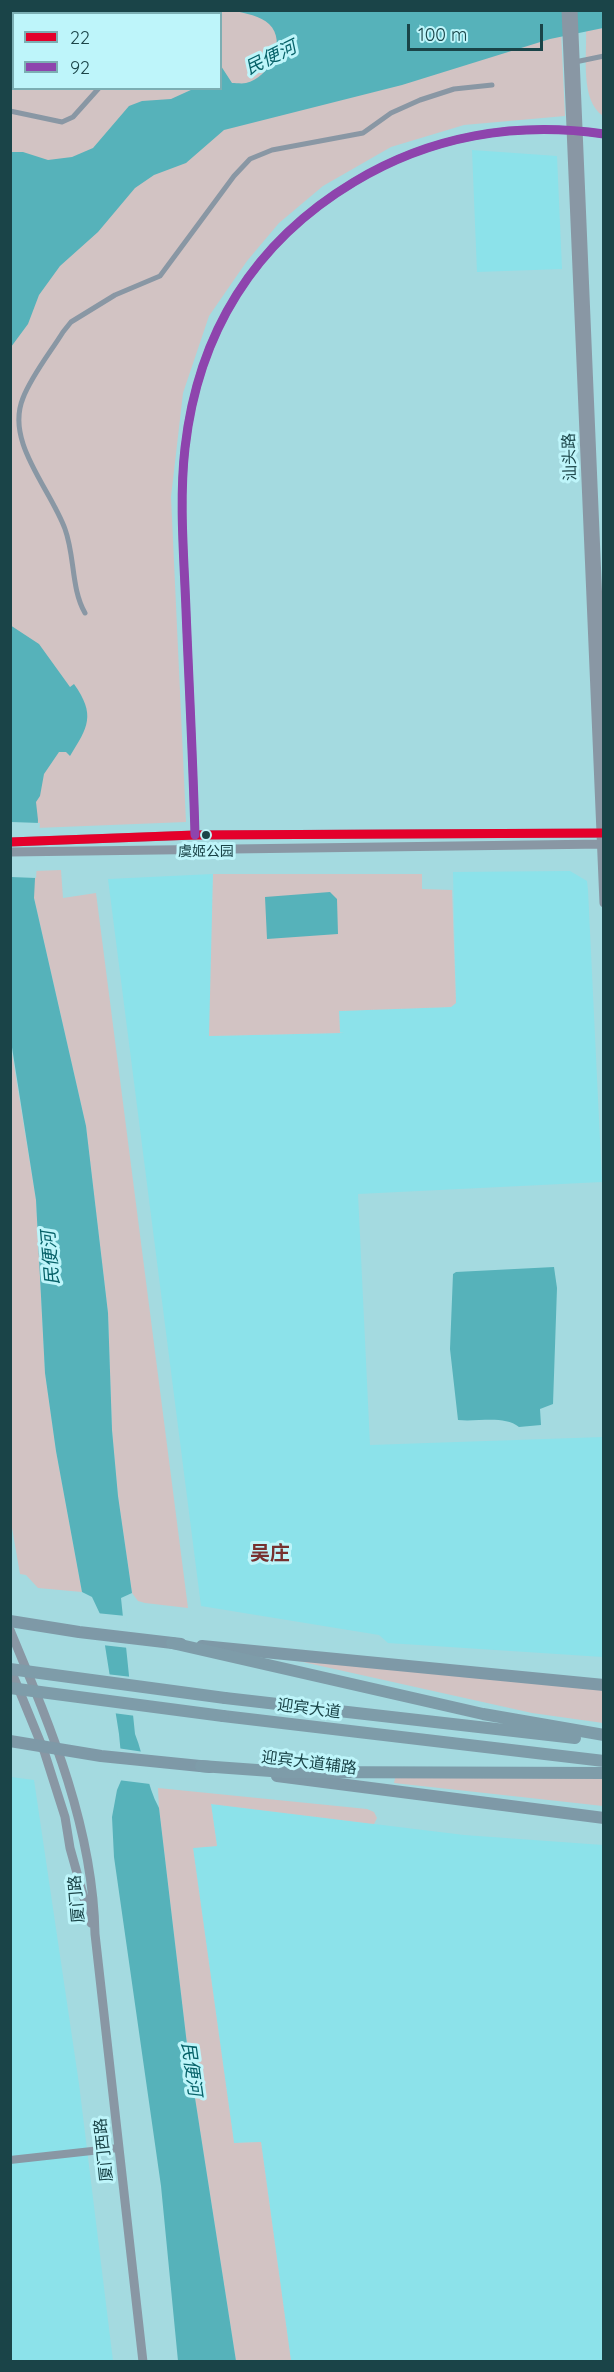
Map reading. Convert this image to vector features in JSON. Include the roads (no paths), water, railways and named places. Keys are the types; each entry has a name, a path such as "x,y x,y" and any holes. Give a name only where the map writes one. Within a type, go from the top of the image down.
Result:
{"highway":[{"path":"172,1643 483,1714 603,1735"},
{"name":"迎宾大道","path":"10,1669 225,1698 603,1741"},
{"name":"迎宾大道","path":"10,1688 603,1761"},
{"path":"201,1766 285,1772 603,1773"}],"main road":[{"path":"10,1621 144,1640 603,1685"},
{"name":"迎宾大道辅路","path":"10,1741 101,1756 201,1766 603,1818"}],"street":[{"name":"汕头路","path":"566,10 575,62 575,130 603,746"},
{"name":"汕头路","path":"573,10 571,33 603,903"},
{"path":"575,62 603,56"},
{"path":"85,614 78,601 71,548 65,528 25,450 17,418 23,397 63,332 71,322 115,295 160,276 234,176 250,159 272,150 363,133 391,113 420,100 454,89 492,85"},
{"path":"10,111 62,122 73,117 97,90"},
{"path":"195,835 184,551 185,449 197,382 215,334 234,295 266,255 312,210 369,172 436,144 464,137 536,128 603,134"},
{"path":"10,842 195,835 602,833"},
{"path":"10,852 602,844"},
{"name":"厦门路","path":"10,1630 58,1749 79,1816 94,1891 94,1934"},
{"name":"厦门路","path":"10,1669 42,1746 65,1817 70,1848 94,1934"},
{"name":"厦门西路","path":"94,1934 143,2361"},
{"path":"10,2160 119,2148"}],"water":[{"path":"234,11 603,11 603,28 550,39 402,85 224,130 186,163 154,175 135,188 98,232 60,266 39,295 28,324 11,347 11,152 23,152 48,160 72,157 93,148 129,106 142,101 171,99 191,90 222,90 222,68 232,83 254,80 268,67 276,49 277,40 269,24 253,15"},
{"name":"民便河","path":"10,625 39,644 70,687 74,684 81,695 87,713 85,729 70,756 66,752 59,752 44,774 40,796 36,802 38,820 34,898 86,1126 108,1313 112,1430 118,1496 132,1593 121,1598 135,1734 151,1790 159,1808 188,2053 236,2361 178,2361 161,2186 114,1857 112,1817 117,1790 123,1776 119,1734 100,1614 92,1597 82,1592 56,1451 45,1373 36,1200 11,1041"},
{"path":"330,892 337,899 338,934 267,939 265,897"},
{"path":"554,1267 557,1288 553,1404 540,1409 541,1425 519,1427 499,1420 458,1420 450,1349 453,1274"}],"place":[{"name":"虞姬公园","path":"206,835"}],"district":[{"name":"吴庄","path":"270,1554"}]}
